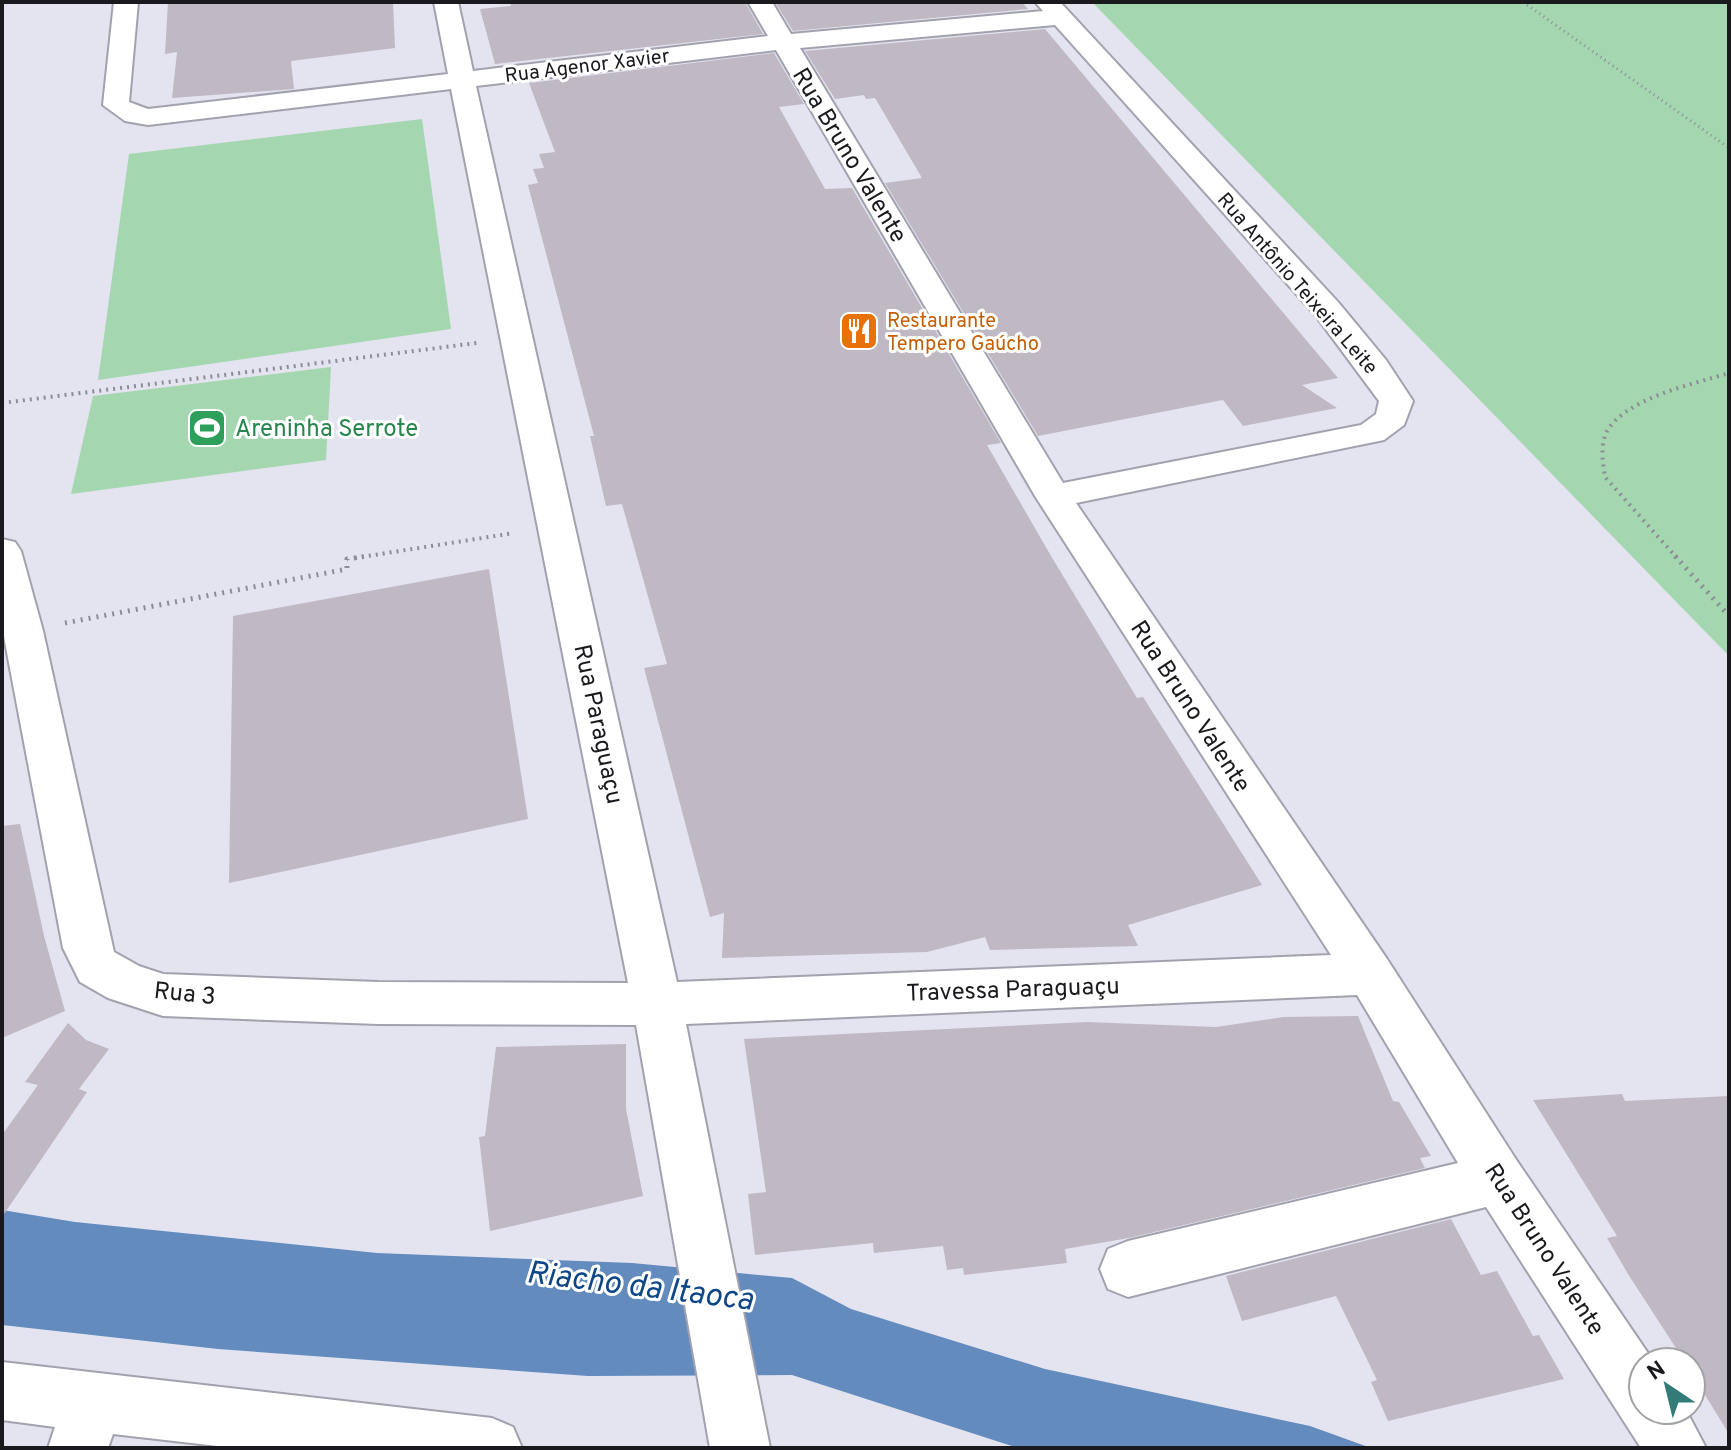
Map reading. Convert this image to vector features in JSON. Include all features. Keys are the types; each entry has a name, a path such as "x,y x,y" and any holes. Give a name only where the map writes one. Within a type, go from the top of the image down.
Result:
{"street":[{"name":"Rua Agenor Xavier","path":"126,2 116,105 134,115 168,117 1054,9"},
{"name":"Rua Paraguaçu","path":"446,2 465,80 657,1004 739,1442"},
{"name":"Rua Bruno Valente","path":"760,2 1053,496 1370,974 1498,1179 1627,1374"},
{"name":"Rua Antônio Teixeira Leite","path":"1053,496 1372,433 1392,418 1396,401 1374,367 1327,309 1054,9"},
{"name":"Rua 3","path":"2,551 23,631 87,948 97,967 125,983 163,995 378,1003 657,1004"},
{"name":"Travessa Paraguaçu","path":"657,1004 1370,974"},
{"path":"1128,1269 1498,1179"},
{"path":"2,1391 86,1425 492,1448"},
{"path":"1662,1426 1676,1448"}],"path":[{"path":"1523,2 1710,131 1729,148"},
{"path":"2,403 519,338"},
{"path":"1729,373 1663,395 1629,412 1608,429 1602,454 1605,477 1729,616"},
{"path":"23,631 347,569 347,559 558,526"}],"green space":[{"path":"1092,2 1729,2 1729,656"},
{"path":"422,119 451,329 98,380 129,154"},
{"name":"Areninha Serrote","path":"331,367 326,460 71,494 93,396"}],"water":[{"name":"Riacho da Itaoca","path":"2,1210 75,1222 377,1253 632,1263 792,1278 851,1309 1045,1369 1310,1426 1371,1448 1018,1448 792,1375 588,1376 218,1349 2,1325"}],"building":[{"path":"168,2 393,2 395,48 291,61 294,89 172,98 177,52 165,54"},
{"path":"510,2 745,2 763,34 495,64 480,9 511,6"},
{"path":"775,2 1022,2 1028,9 793,31"},
{"path":"1045,29 1338,378 1302,385 1337,408 1243,426 1223,400 1038,436 885,183 922,178 875,98 866,99 864,95 835,99 805,51"},
{"path":"774,53 804,104 779,107 825,189 852,188 1001,443 987,445 1051,556 1137,698 1143,697 1262,885 1128,925 1138,946 990,950 985,937 927,952 722,958 724,913 710,917 644,668 667,664 622,504 606,506 590,436 594,436 528,185 538,183 533,169 544,168 539,154 555,152 529,83"},
{"path":"489,569 528,819 229,883 233,616"},
{"path":"20,824 44,936 65,1011 2,1038 2,826"},
{"path":"1358,1016 1393,1101 1399,1102 1431,1156 1420,1158 1425,1168 1129,1238 1065,1249 1067,1263 964,1275 963,1268 947,1270 943,1246 874,1253 873,1243 755,1255 748,1194 766,1192 744,1039 1087,1022 1216,1027 1284,1017"},
{"path":"68,1023 86,1040 109,1049 79,1089 87,1092 2,1217 2,1135 38,1085 25,1082"},
{"path":"626,1044 626,1109 643,1196 490,1231 479,1137 485,1136 496,1047"},
{"path":"1622,1094 1625,1101 1729,1096 1729,1434 1707,1398 1707,1346 1675,1346 1607,1238 1617,1236 1533,1100"},
{"path":"1451,1219 1481,1275 1497,1271 1533,1336 1539,1335 1564,1379 1388,1421 1371,1382 1377,1380 1336,1296 1242,1321 1226,1276"}],"place":[{"name":"Restaurante Tempero Gaúcho","path":"859,331"},
{"name":"Areninha Serrote","path":"207,428"}]}
